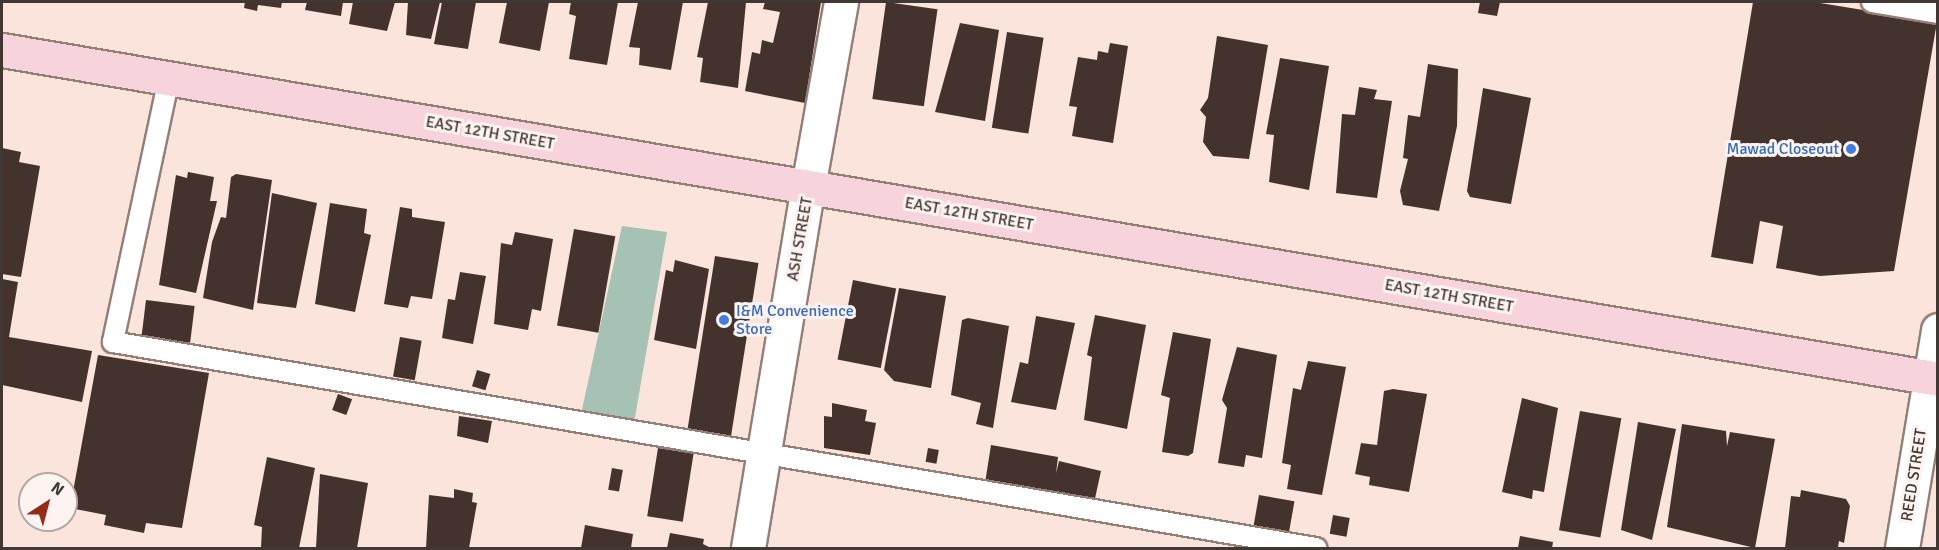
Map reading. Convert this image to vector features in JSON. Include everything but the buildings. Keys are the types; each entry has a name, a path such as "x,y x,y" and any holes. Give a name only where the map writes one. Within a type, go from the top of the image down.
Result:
{"main road":[{"name":"EAST 12TH STREET","path":"2,50 1934,379"}],"street":[{"name":"ASH STREET","path":"748,549 841,2"},
{"name":"REED STREET","path":"1902,549 1934,379 1938,330"}],"lane":[{"path":"1872,2 1938,13"},
{"path":"169,78 113,342 1316,549"}],"green space":[{"path":"622,226 667,232 634,423 581,414"}],"place":[{"name":"Mawad Closeout","path":"1851,149"},
{"name":"I&M Convenience Store","path":"724,320"}]}
